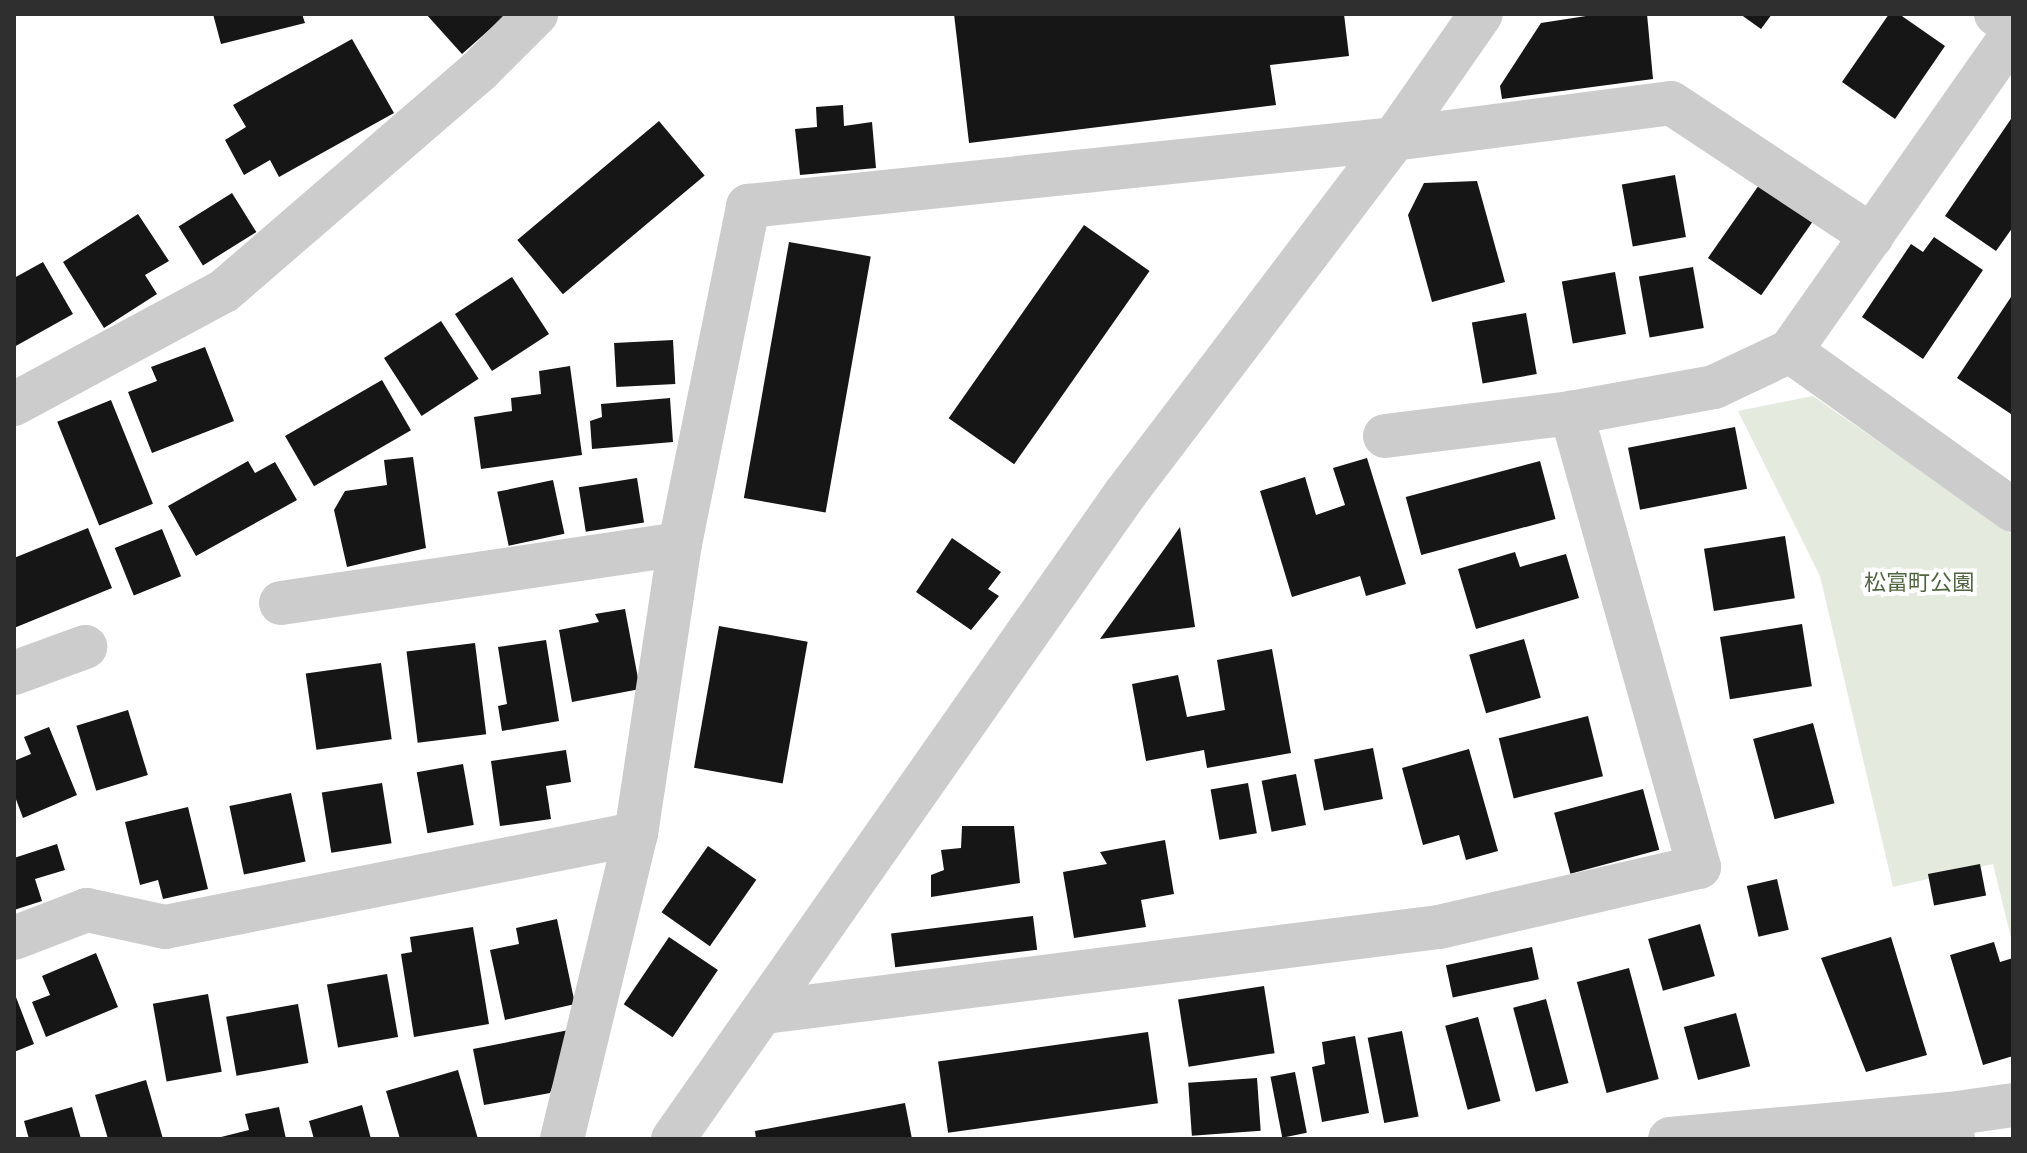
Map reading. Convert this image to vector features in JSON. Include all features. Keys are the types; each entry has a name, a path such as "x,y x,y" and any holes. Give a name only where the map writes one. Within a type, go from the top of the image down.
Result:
{"street":[{"path":"14,404 224,291 479,71 536,14"},
{"path":"668,1137 765,1012 1125,494 1394,139 1481,14"},
{"path":"1996,14 2013,26"},
{"path":"1385,436 1571,413 1714,387 1790,351 2013,34"},
{"path":"562,1139 636,834 680,544 748,206 1394,139 1671,103 1872,236"},
{"path":"1790,351 2013,510"},
{"path":"765,1012 1439,927 1699,867 1571,413"},
{"path":"281,603 680,544"},
{"path":"14,673 85,647"},
{"path":"14,938 87,910 165,927 636,834"},
{"path":"1670,1139 1951,1127 2013,1105"}],"green space":[{"name":"松富町公園","path":"1813,396 2013,535 2013,946 1993,864 1893,887 1820,576 1738,411"}],"building":[{"path":"213,14 302,14 305,23 221,44"},
{"path":"426,14 507,14 462,54"},
{"path":"954,14 1344,14 1349,56 1270,65 1276,105 969,143"},
{"path":"1599,14 1647,14 1653,79 1502,99 1500,86 1541,23"},
{"path":"1740,14 1772,14 1761,29"},
{"path":"1889,14 1899,14 1945,46 1895,119 1842,82"},
{"path":"352,39 394,113 279,177 270,160 244,175 225,140 246,127 233,105"},
{"path":"843,105 844,126 872,122 876,168 800,175 795,129 817,127 816,107"},
{"path":"2013,116 2013,227 1996,251 1945,216"},
{"path":"659,121 705,175 563,294 517,240"},
{"path":"1675,175 1686,237 1633,246 1622,184"},
{"path":"1477,181 1505,282 1432,302 1408,215 1424,183"},
{"path":"1759,185 1812,222 1761,295 1708,258"},
{"path":"232,193 256,232 203,265 179,226"},
{"path":"138,214 169,261 145,275 157,294 104,328 63,262"},
{"path":"1084,225 1150,271 1014,464 949,418"},
{"path":"1934,237 1983,270 1923,359 1862,317 1911,244 1923,252"},
{"path":"789,242 871,256 826,512 744,498"},
{"path":"43,262 73,314 14,347 14,278"},
{"path":"1693,267 1704,328 1650,338 1639,277"},
{"path":"1615,272 1626,334 1573,343 1562,281"},
{"path":"512,277 549,334 492,371 455,314"},
{"path":"2013,294 2013,411 2011,414 1957,378"},
{"path":"1526,313 1537,374 1483,384 1472,323"},
{"path":"441,321 479,379 422,416 384,358"},
{"path":"673,340 675,384 616,387 614,343"},
{"path":"205,347 234,421 152,453 128,392 157,381 151,367"},
{"path":"570,366 582,455 481,469 474,417 512,411 511,398 541,394 539,371"},
{"path":"382,380 411,430 314,486 285,436"},
{"path":"670,398 673,442 592,449 590,421 602,417 601,404"},
{"path":"111,400 153,504 99,526 57,422"},
{"path":"1735,427 1747,489 1640,510 1628,448"},
{"path":"413,457 426,548 347,567 334,510 345,491 387,485 384,460"},
{"path":"1367,458 1406,584 1366,596 1360,576 1292,597 1260,491 1305,477 1316,515 1345,505 1333,468"},
{"path":"248,461 255,473 275,462 297,500 196,556 168,506"},
{"path":"1540,461 1556,519 1421,555 1406,497"},
{"path":"637,478 644,522 586,532 579,487"},
{"path":"553,480 564,534 509,546 497,492"},
{"path":"1180,527 1195,627 1100,639"},
{"path":"88,528 112,588 14,628 14,558"},
{"path":"162,529 181,576 134,595 115,548"},
{"path":"1785,536 1795,598 1714,611 1704,549"},
{"path":"952,538 1001,572 988,589 999,596 971,630 916,592"},
{"path":"1515,552 1520,567 1566,554 1579,598 1476,629 1458,569"},
{"path":"625,609 640,689 572,702 559,630 599,622 595,614"},
{"path":"1802,624 1812,686 1730,699 1720,637"},
{"path":"719,626 808,642 783,783 694,768"},
{"path":"1524,639 1541,698 1486,713 1469,655"},
{"path":"546,640 559,721 502,731 498,706 507,704 498,647"},
{"path":"475,643 486,734 418,743 407,651"},
{"path":"1272,649 1291,753 1207,768 1204,750 1146,761 1132,684 1178,675 1187,717 1225,710 1217,660"},
{"path":"381,663 392,739 316,750 306,674"},
{"path":"128,710 148,775 96,791 76,726"},
{"path":"1588,716 1603,776 1514,798 1499,738"},
{"path":"1813,723 1834,803 1775,819 1753,739"},
{"path":"49,727 77,795 23,818 14,794 14,761 31,754 24,737"},
{"path":"1373,748 1383,799 1324,810 1314,759"},
{"path":"1469,749 1498,851 1466,860 1459,835 1423,845 1402,768"},
{"path":"566,750 571,782 546,786 551,819 500,826 491,761"},
{"path":"463,764 474,825 427,833 417,772"},
{"path":"1296,774 1306,825 1272,832 1262,781"},
{"path":"382,783 392,843 331,853 322,793"},
{"path":"1248,783 1257,833 1219,840 1211,790"},
{"path":"1643,789 1659,850 1570,874 1554,813"},
{"path":"291,793 306,861 244,875 229,806"},
{"path":"188,807 208,889 163,899 158,880 140,885 125,822"},
{"path":"962,826 1014,826 1020,883 931,897 931,875 944,870 941,850 961,848"},
{"path":"1165,840 1174,894 1141,900 1146,927 1074,938 1063,872 1107,864 1100,852"},
{"path":"57,844 65,870 35,879 42,901 14,910 14,858"},
{"path":"708,846 756,880 710,946 662,912"},
{"path":"1980,864 1986,895 1934,906 1928,874"},
{"path":"1777,879 1789,930 1758,937 1747,886"},
{"path":"1033,916 1037,950 895,967 891,933"},
{"path":"557,919 575,1004 505,1020 490,950 519,944 516,928"},
{"path":"1700,924 1715,976 1663,991 1648,939"},
{"path":"473,927 489,1024 414,1037 401,954 412,952 410,937"},
{"path":"669,937 718,970 673,1037 624,1004"},
{"path":"1891,937 1927,1055 1866,1072 1821,958"},
{"path":"1994,942 2000,962 2013,958 2013,1056 1983,1065 1950,955"},
{"path":"1532,947 1539,979 1453,998 1446,965"},
{"path":"96,953 118,1007 46,1037 32,1002 50,995 42,976"},
{"path":"1629,968 1659,1079 1607,1093 1577,982"},
{"path":"387,974 398,1037 338,1048 327,985"},
{"path":"1264,986 1275,1053 1189,1067 1178,1000"},
{"path":"14,992 34,1044 14,1052"},
{"path":"208,994 222,1072 167,1082 153,1004"},
{"path":"1546,999 1569,1083 1536,1092 1513,1008"},
{"path":"298,1004 308,1063 237,1076 226,1017"},
{"path":"1736,1013 1750,1066 1698,1080 1684,1027"},
{"path":"1478,1017 1501,1101 1468,1110 1445,1026"},
{"path":"574,1029 550,1093 484,1105 473,1049"},
{"path":"1402,1031 1419,1116 1384,1123 1368,1038"},
{"path":"1148,1032 1158,1103 948,1133 938,1062"},
{"path":"1355,1036 1369,1113 1322,1122 1312,1067 1325,1064 1322,1042"},
{"path":"458,1070 478,1139 400,1139 386,1091"},
{"path":"1295,1072 1307,1133 1282,1138 1270,1077"},
{"path":"1257,1078 1261,1131 1192,1136 1188,1083"},
{"path":"146,1080 163,1139 108,1139 95,1095"},
{"path":"905,1103 912,1139 756,1139 755,1131"},
{"path":"362,1105 371,1139 314,1139 309,1121"},
{"path":"72,1107 81,1139 29,1139 24,1121"},
{"path":"279,1107 286,1139 213,1139 249,1130 245,1114"}]}
